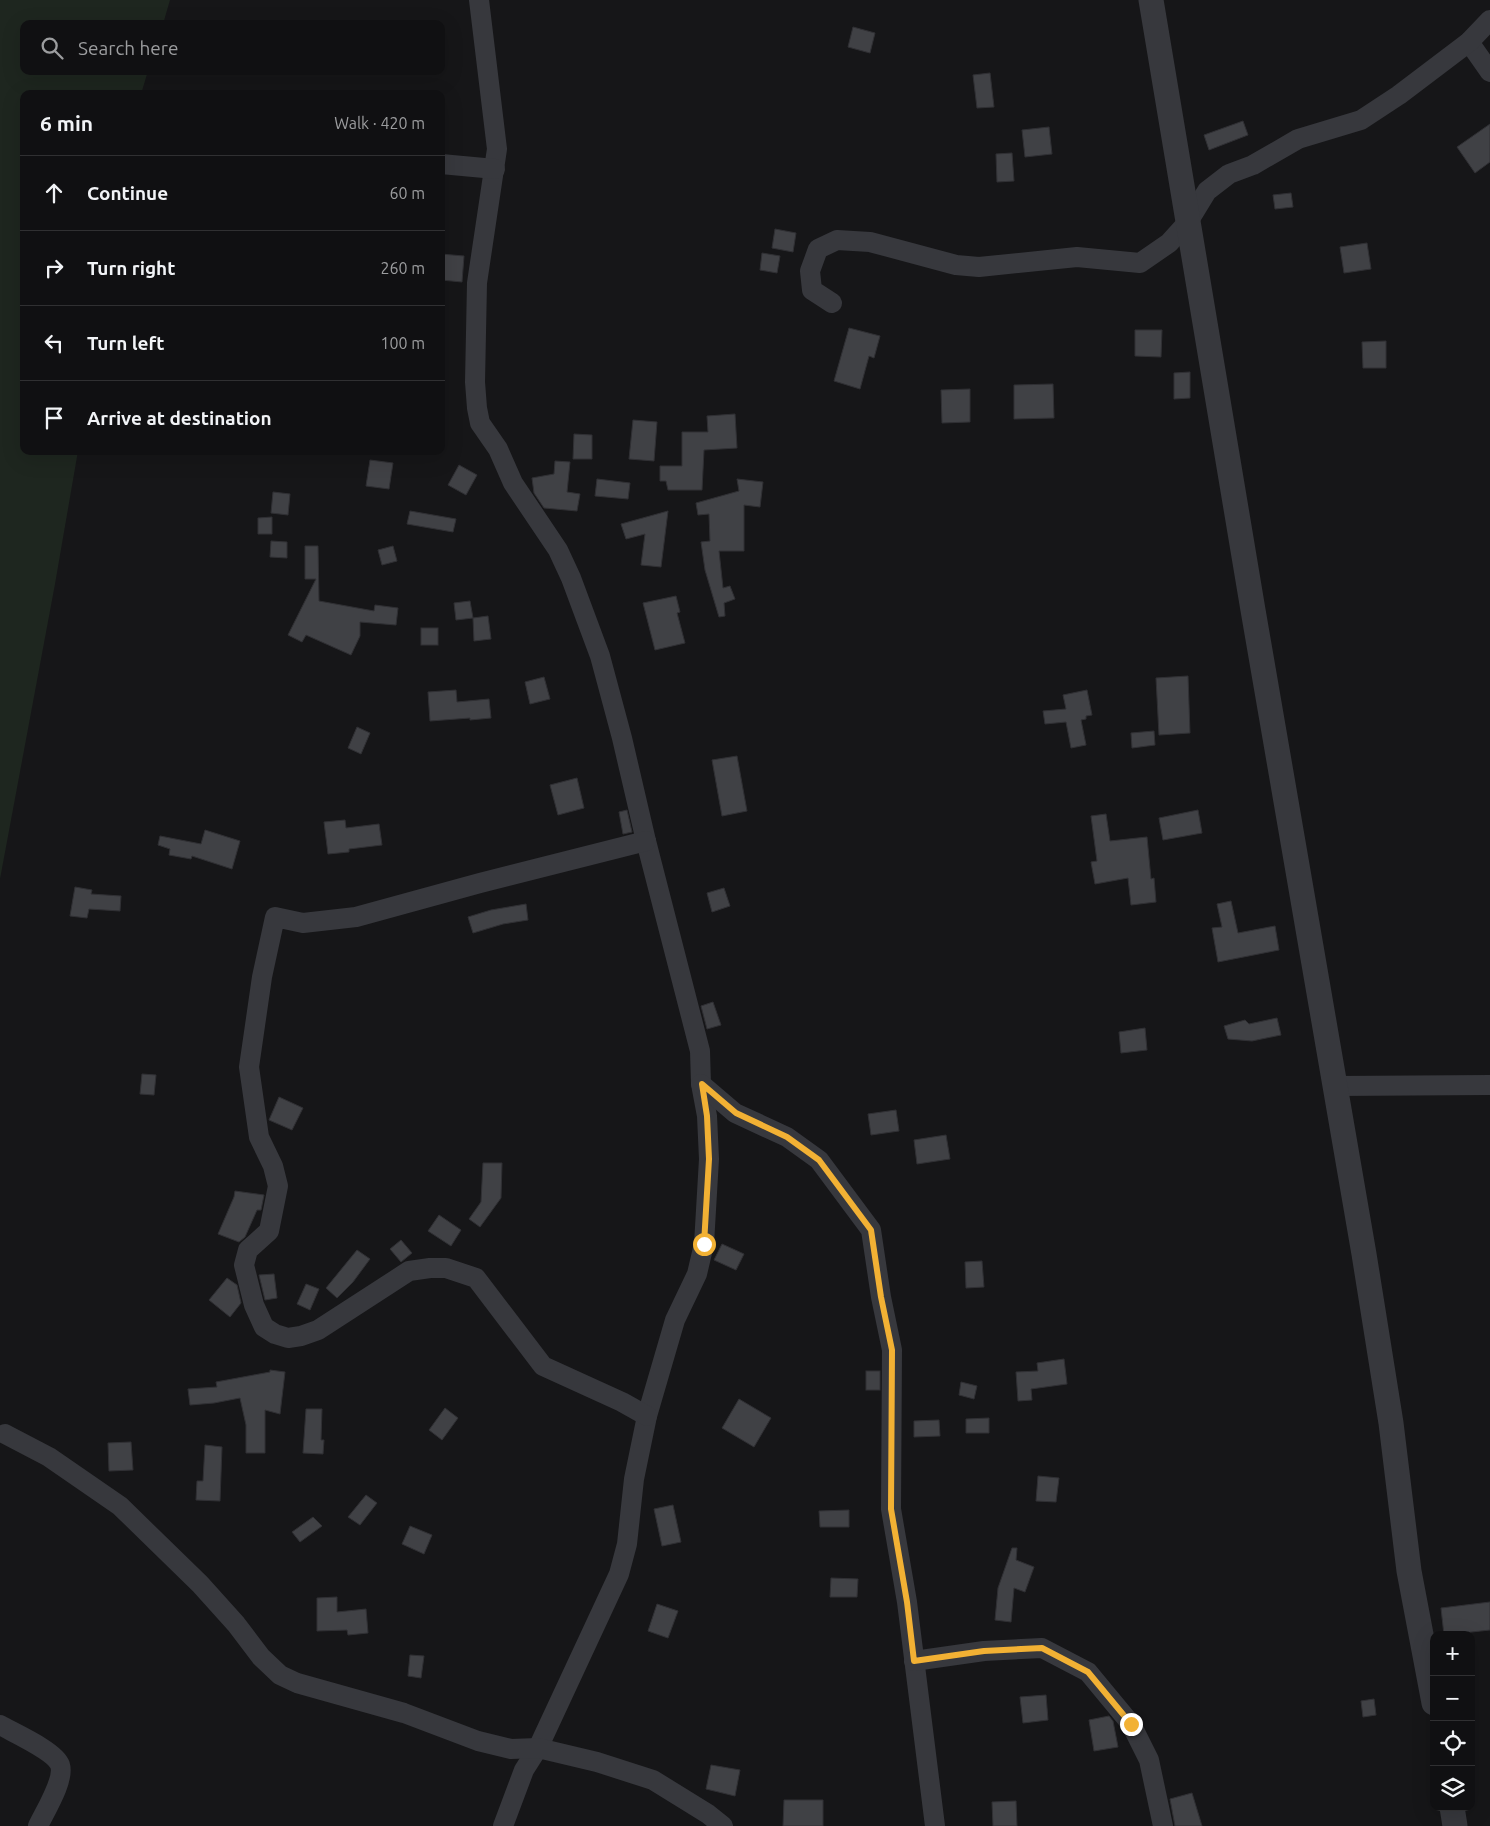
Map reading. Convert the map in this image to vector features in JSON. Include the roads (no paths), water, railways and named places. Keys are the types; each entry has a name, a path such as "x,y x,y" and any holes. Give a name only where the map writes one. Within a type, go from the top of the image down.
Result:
{"street":[{"path":"479,0 497,149 477,282 475,382 477,408 480,423 498,449 513,483 558,550 571,578 600,656 700,1051 702,1084 707,1116 709,1159 704,1244 696,1274 675,1320 647,1416 634,1479 627,1544 619,1574 538,1748 524,1770 503,1826"},
{"path":"1151,0 1391,1423 1410,1571 1430,1681"},
{"path":"832,303 812,290 810,272 818,249 837,240 870,242 956,265 979,267 1077,257 1140,263 1169,243 1188,222 1207,192 1229,174 1253,165 1298,139 1362,120 1399,95 1469,42 1490,20"},
{"path":"1469,42 1490,72"},
{"path":"445,164 495,169"},
{"path":"646,841 356,917 303,924 275,917 262,977 249,1067 259,1137 273,1166 278,1186 269,1231 248,1250 244,1265 254,1305 264,1327 275,1334 288,1338 318,1330 409,1271 446,1268 476,1278 543,1366 622,1402 647,1416"},
{"path":"702,1084 736,1113 787,1137 819,1160 871,1230 881,1297 892,1350 891,1509 907,1602 935,1826"},
{"path":"1335,1086 1490,1085"},
{"path":"5,1434 49,1457 120,1506 200,1584 236,1624 261,1657 280,1675 298,1683 404,1713 478,1741 511,1750 538,1748 597,1762 653,1780 708,1814 723,1826"},
{"path":"914,1661 984,1651 1042,1648 1088,1672 1131,1724 1149,1760 1163,1826"},
{"path":"0,1725 51,1754 60,1765 60,1775 56,1788 38,1826"},
{"path":"1453,1811 1455,1826"}]}
